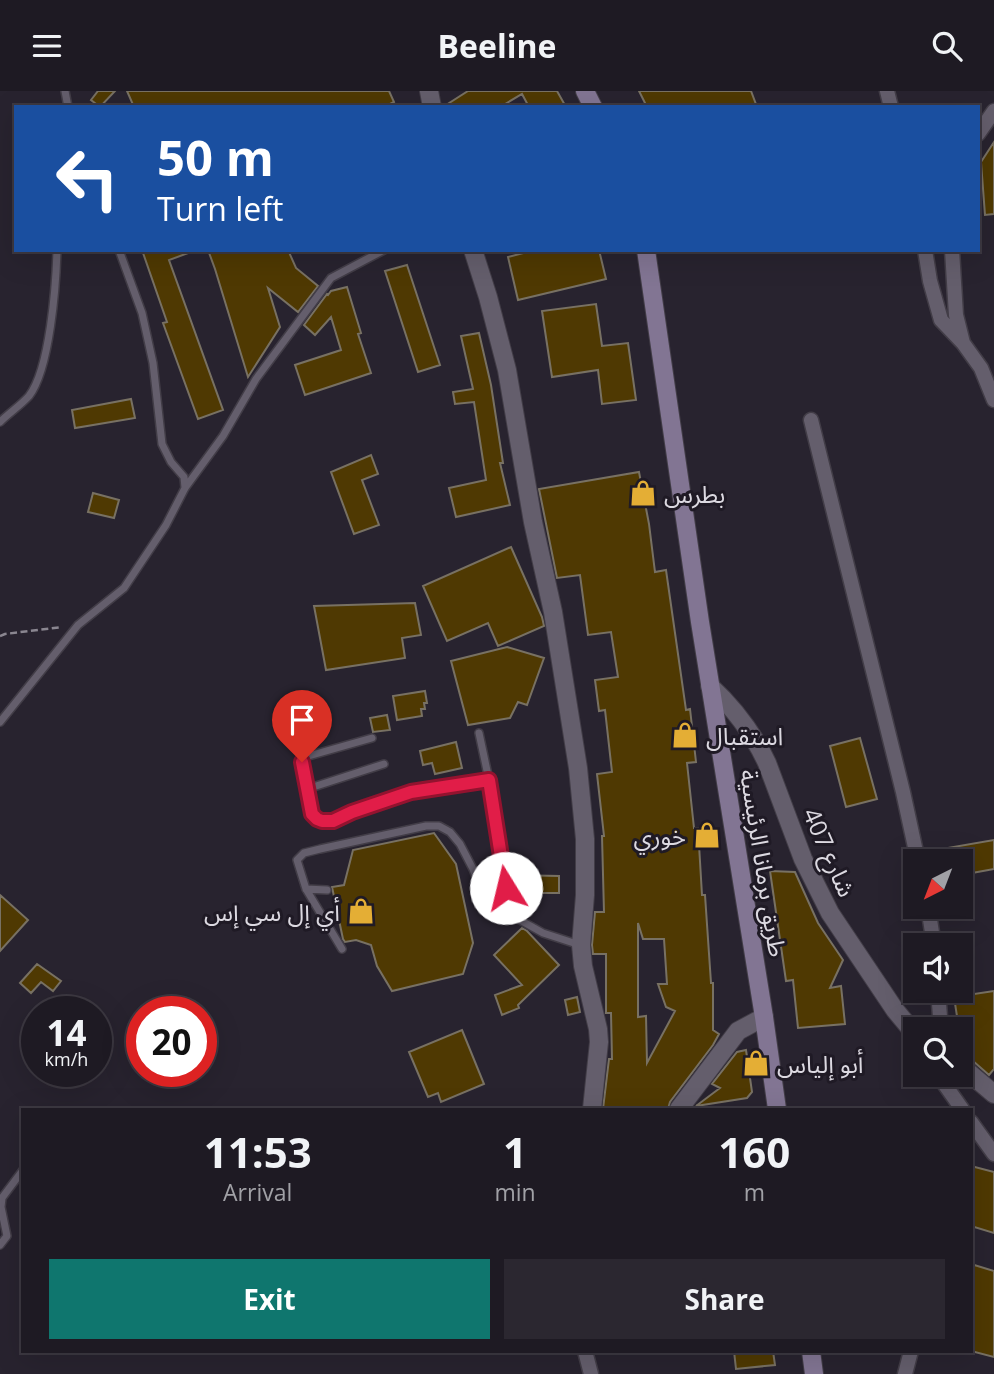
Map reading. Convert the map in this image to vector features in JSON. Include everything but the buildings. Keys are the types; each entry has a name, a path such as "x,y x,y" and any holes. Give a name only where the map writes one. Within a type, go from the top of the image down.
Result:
{"main road":[{"name":"طريق برمانا الرئيسية","path":"646,252 710,686 777,1108"},
{"path":"811,1353 814,1374"}],"street":[{"path":"980,131 994,111"},
{"path":"474,252 507,370 531,508 553,612 578,768 585,839 585,895 581,945 599,1042 592,1108"},
{"path":"925,252 941,320 963,343 981,368 994,400"},
{"path":"952,252 956,315 963,343"},
{"path":"811,420 915,849"},
{"name":"شارع 407","path":"710,686 726,700 751,731 767,763 803,859 830,913 903,1020"},
{"path":"680,1108 738,1031 764,1017"},
{"path":"973,1076 994,1094"},
{"path":"946,1087 961,1108"},
{"path":"946,1108 948,1090"},
{"path":"973,1125 994,1154"},
{"path":"586,1353 591,1374"},
{"path":"905,1374 910,1353"}],"lane":[{"path":"0,422 29,395 40,373 48,339 57,252"},
{"path":"120,252 142,313 150,350 162,444 184,477 185,488"},
{"path":"0,722 78,625 124,588 166,524 185,488 223,436 256,379 331,278 380,252"},
{"path":"479,733 511,915"},
{"path":"372,738 305,757 302,762 307,789 312,814 317,819 333,821 411,792 489,780"},
{"path":"307,789 383,764"},
{"path":"342,950 306,889 297,860 303,853 426,826 439,826 450,832 460,844 481,891 491,905 505,915 511,915 543,933 581,945"},
{"path":"306,889 327,890"},
{"path":"0,1245 7,1236 1,1207 2,1198 21,1173"}],"path":[{"path":"0,636 78,625"}],"place":[{"name":"بطرس","path":"643,493"},
{"name":"استقبال","path":"685,735"},
{"name":"خوري","path":"707,835"},
{"name":"أي إل سي إس","path":"361,911"},
{"name":"أبو إلياس","path":"756,1063"}],"route":[{"path":"302,762 312,814 322,821 333,821 411,792 489,780 506,888"}]}
